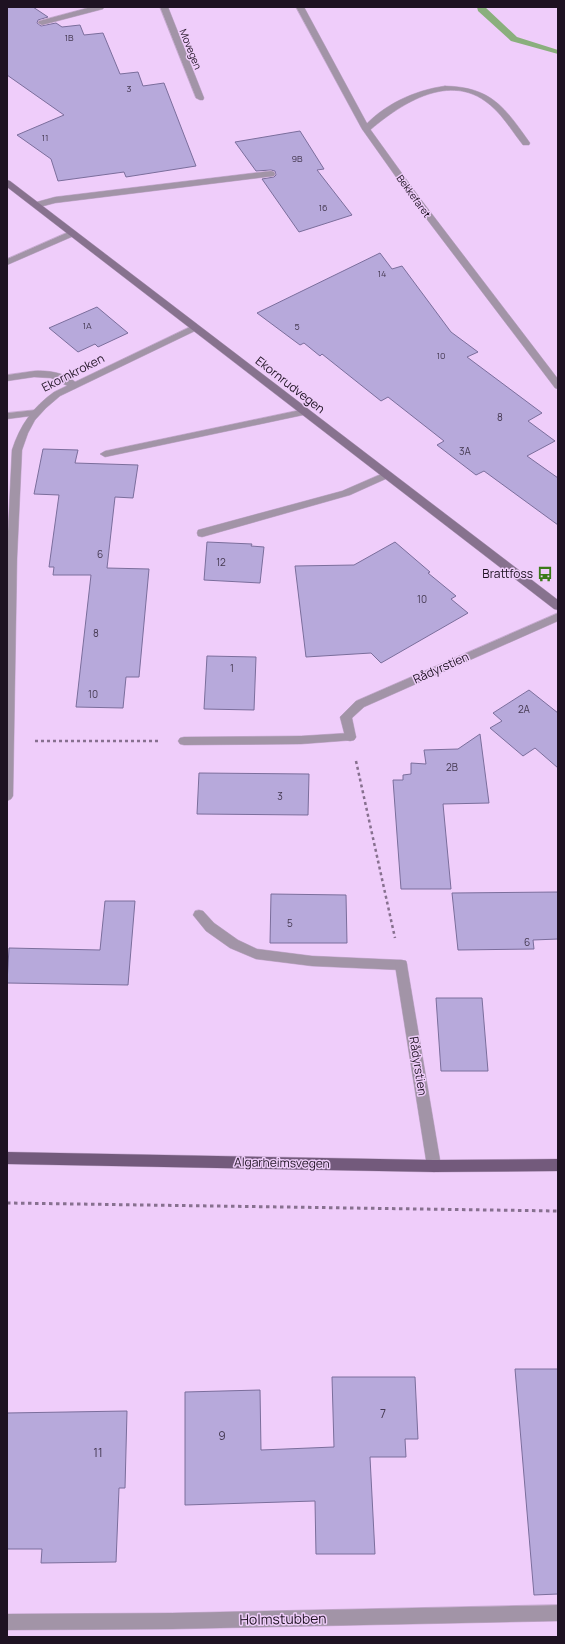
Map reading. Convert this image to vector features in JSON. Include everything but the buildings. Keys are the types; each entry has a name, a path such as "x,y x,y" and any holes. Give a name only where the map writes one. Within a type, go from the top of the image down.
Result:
{"main road":[{"name":"Ekornrudvegen","path":"7,183 558,606"},
{"name":"Algarheimsvegen","path":"7,1158 434,1166 558,1165"}],"street":[{"path":"42,23 100,7"},
{"name":"Movegen","path":"164,7 200,98"},
{"name":"Bekkefaret","path":"300,7 366,129 416,199 558,386"},
{"path":"366,129 381,115 412,97 432,90 452,88 480,94 489,100 502,112 526,144"},
{"path":"36,205 55,200 271,174"},
{"path":"7,262 73,233"},
{"name":"Ekornkroken","path":"7,796 9,741 10,558 17,450 22,433 35,413 43,404 57,394 194,328"},
{"path":"547,373 558,370"},
{"path":"7,378 55,374 66,378 74,386"},
{"path":"105,454 305,412"},
{"path":"7,416 35,413"},
{"path":"202,533 346,493 386,475"},
{"name":"Rådyrstien","path":"350,738 346,717 360,704 558,617"},
{"path":"184,741 350,738"},
{"path":"199,915 210,927 234,944 256,954 312,961 401,965"},
{"name":"Rådyrstien","path":"401,965 434,1166"},
{"name":"Holmstubben","path":"7,1622 172,1621 558,1613"}],"path":[{"path":"350,738 401,965"},
{"path":"9,741 184,741"},
{"path":"7,1203 558,1211"}],"waterway":[{"path":"481,7 481,9 514,39 558,52"}],"place":[{"name":"Brattfoss","path":"545,574"}]}
